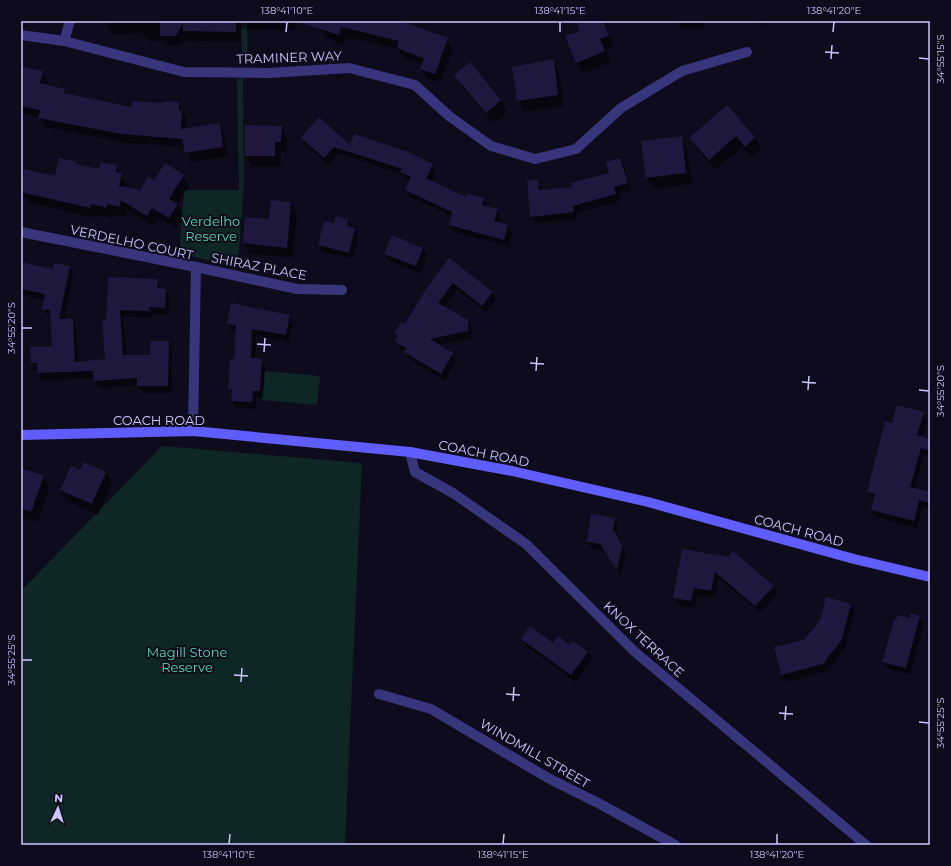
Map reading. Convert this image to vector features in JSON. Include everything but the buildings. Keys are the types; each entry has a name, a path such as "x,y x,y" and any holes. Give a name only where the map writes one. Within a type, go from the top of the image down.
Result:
{"street":[{"path":"64,41 70,21"},
{"name":"TRAMINER WAY","path":"21,35 64,41 184,72 268,73 349,68 415,85 449,116 491,146 535,158 576,149 621,108 682,71 747,52"},
{"name":"VERDELHO COURT","path":"21,232 196,267 193,431"},
{"name":"SHIRAZ PLACE","path":"196,267 297,289 342,290"},
{"name":"COACH ROAD","path":"21,435 193,431 410,452 512,471 648,502 854,559 930,577"},
{"name":"KNOX TERRACE","path":"410,452 415,472 453,493 526,544 635,652 866,845"},
{"name":"WINDMILL STREET","path":"379,694 431,709 548,778 602,805 675,845"}],"green space":[{"path":"241,21 247,21 248,60 242,60"},
{"name":"Verdelho Reserve","path":"243,78 244,180 238,266 179,254 184,190 239,190 237,79"},
{"path":"265,371 320,376 317,405 262,400"},
{"name":"Magill Stone Reserve","path":"162,446 362,463 345,845 21,845 21,591"}]}
